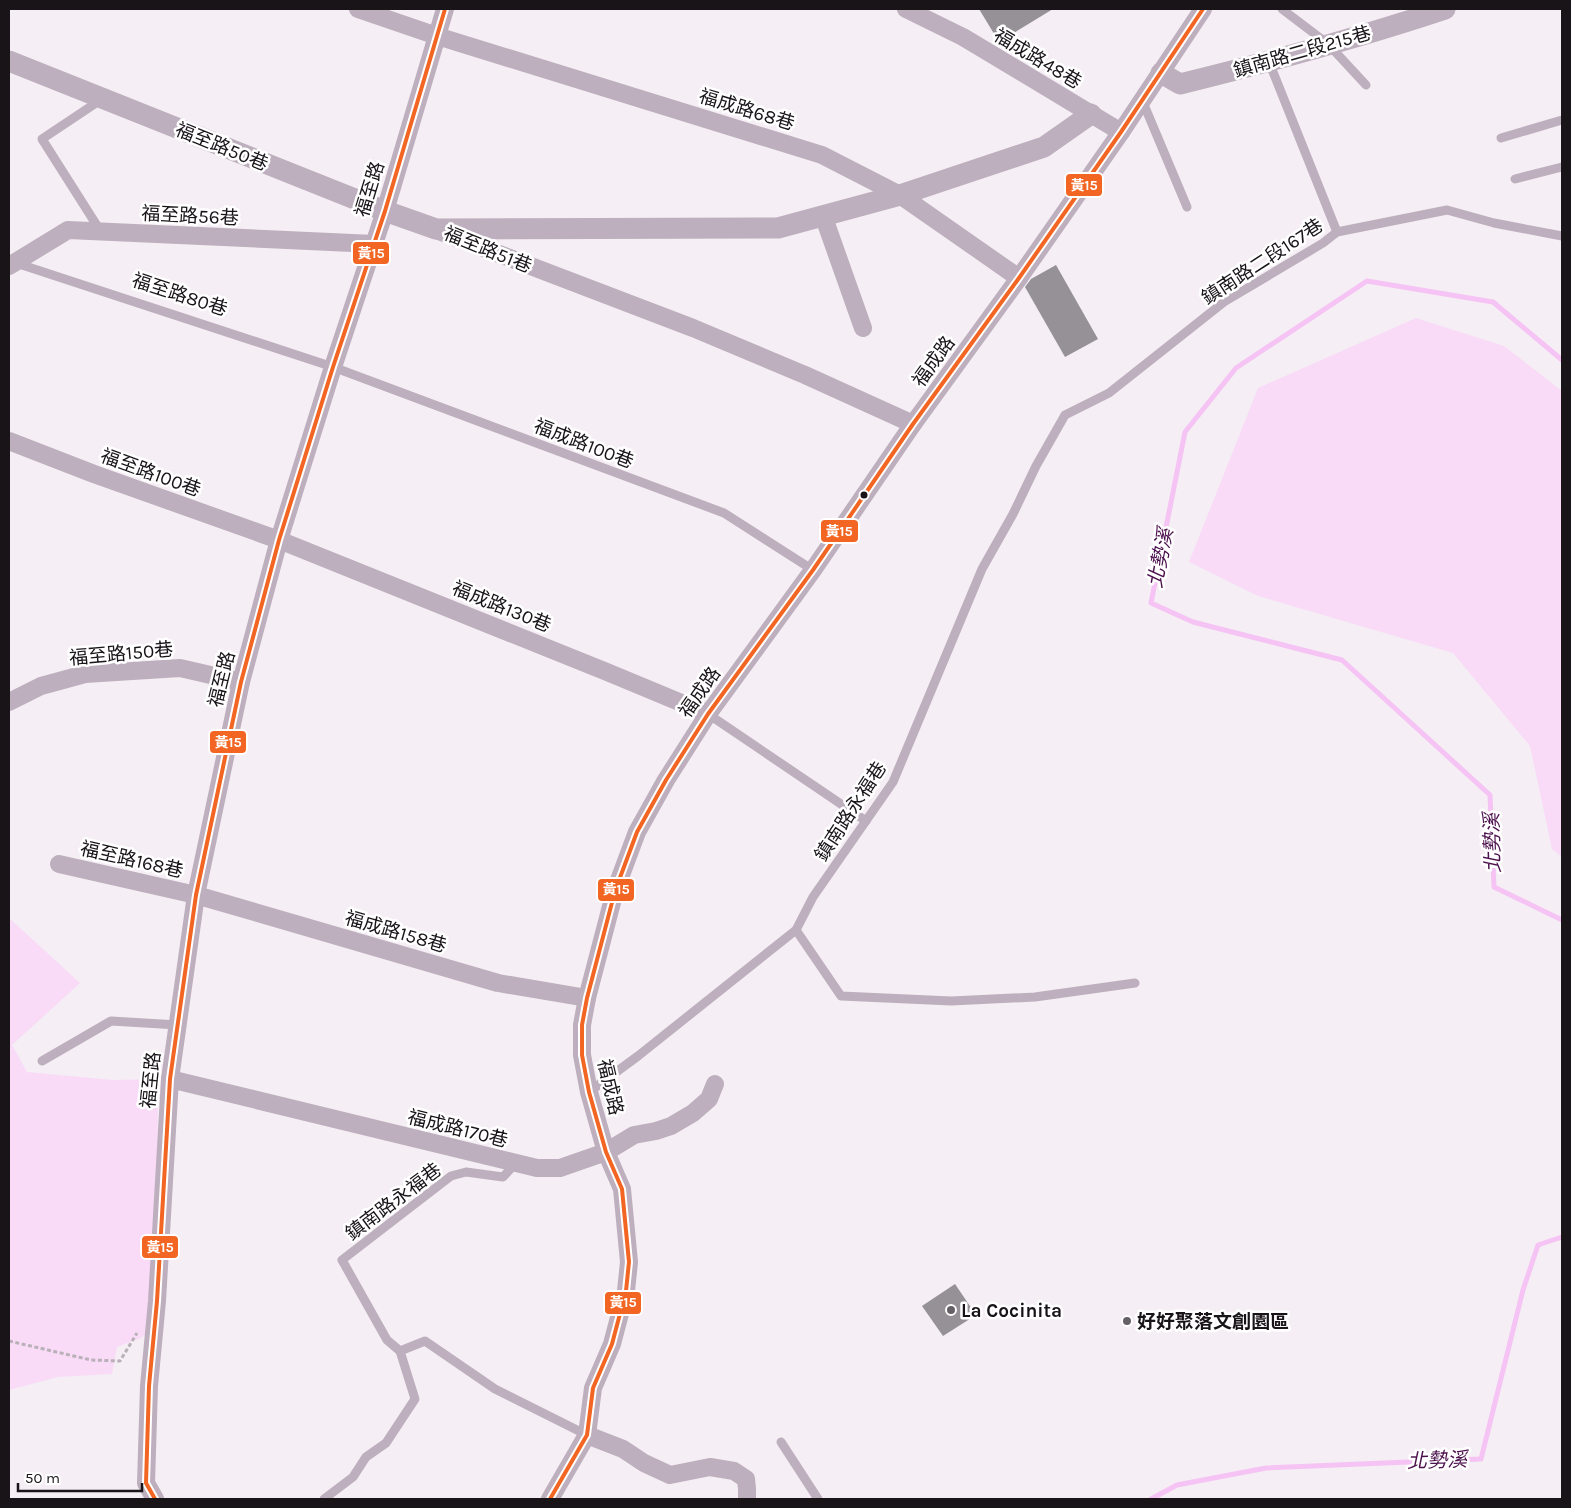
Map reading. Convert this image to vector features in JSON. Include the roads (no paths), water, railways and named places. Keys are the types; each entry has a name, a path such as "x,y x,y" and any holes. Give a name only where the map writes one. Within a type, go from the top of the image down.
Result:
{"street":[{"name":"福成路68巷","path":"358,9 437,36 822,155 900,195 1019,278"},
{"name":"福至路","path":"155,1499 146,1483 149,1386 157,1301 170,1079 196,895 241,682 280,540 333,367 385,211 446,9"},
{"name":"福成路48巷","path":"906,9 963,37 1121,132"},
{"name":"福成路","path":"550,1499 587,1435 594,1388 612,1344 626,1290 629,1262 622,1190 606,1152 589,1092 582,1055 582,1025 587,998 615,891 637,832 666,780 708,714 813,570 913,424 1019,278 1121,132 1203,9"},
{"name":"鎮南路二段215巷","path":"1161,73 1180,84 1268,62 1445,9"},
{"name":"福至路50巷","path":"9,62 436,230"},
{"name":"福至路51巷","path":"436,230 778,228 900,195 1044,147 1091,114"},
{"path":"823,215 864,328"},
{"name":"福至路56巷","path":"10,263 68,230 374,244"},
{"name":"福至路51巷","path":"436,230 692,328 805,375 913,424"},
{"name":"福至路100巷","path":"9,441 94,474 280,540"},
{"name":"福成路130巷","path":"280,540 708,714"},
{"name":"福至路150巷","path":"9,702 41,686 85,674 180,668 241,682"},
{"name":"福至路168巷","path":"59,864 196,895"},
{"name":"福成路158巷","path":"196,895 498,983 587,998"},
{"name":"福成路170巷","path":"170,1079 537,1168 560,1168 606,1152 634,1135 671,1126 693,1113 709,1099 715,1084"},
{"path":"587,1435 623,1449 644,1463 670,1475 710,1467 734,1471 746,1479 747,1499"}],"lane":[{"path":"1282,9 1328,44 1366,85"},
{"path":"1268,62 1337,232"},
{"path":"101,232 42,139 102,98"},
{"path":"1142,100 1187,208"},
{"path":"1501,138 1562,120"},
{"path":"1515,179 1562,167"},
{"name":"鎮南路二段167巷","path":"1065,415 1109,393 1224,302 1337,232 1447,210 1494,223 1562,236"},
{"name":"福至路80巷","path":"10,263 333,367"},
{"name":"福成路100巷","path":"333,367 724,513 813,570"},
{"name":"鎮南路永福巷","path":"589,1092 638,1056 796,930 813,897 892,782 982,569 1065,415"},
{"path":"708,714 866,821"},
{"path":"796,930 841,996 951,1001 1035,997 1135,983"},
{"path":"42,1061 111,1020 178,1025"},
{"name":"鎮南路永福巷","path":"400,1351 387,1340 342,1260 451,1176 466,1172 503,1177 515,1164"},
{"path":"324,1499 353,1477 366,1457 386,1444 415,1399 400,1351 425,1340 495,1389 587,1435"},
{"path":"781,1442 818,1499"}],"waterway":[{"name":"北勢溪","path":"1562,360 1493,302 1367,281 1236,368 1185,432 1151,603 1193,622 1342,660 1490,795 1494,887 1562,920"},
{"name":"北勢溪","path":"1151,1499 1177,1485 1266,1468 1481,1459 1523,1290 1538,1245 1562,1237"}],"place":[{"name":"La Cocinita","path":"951,1310"},
{"name":"好好聚落文創園區","path":"1127,1321"}]}
